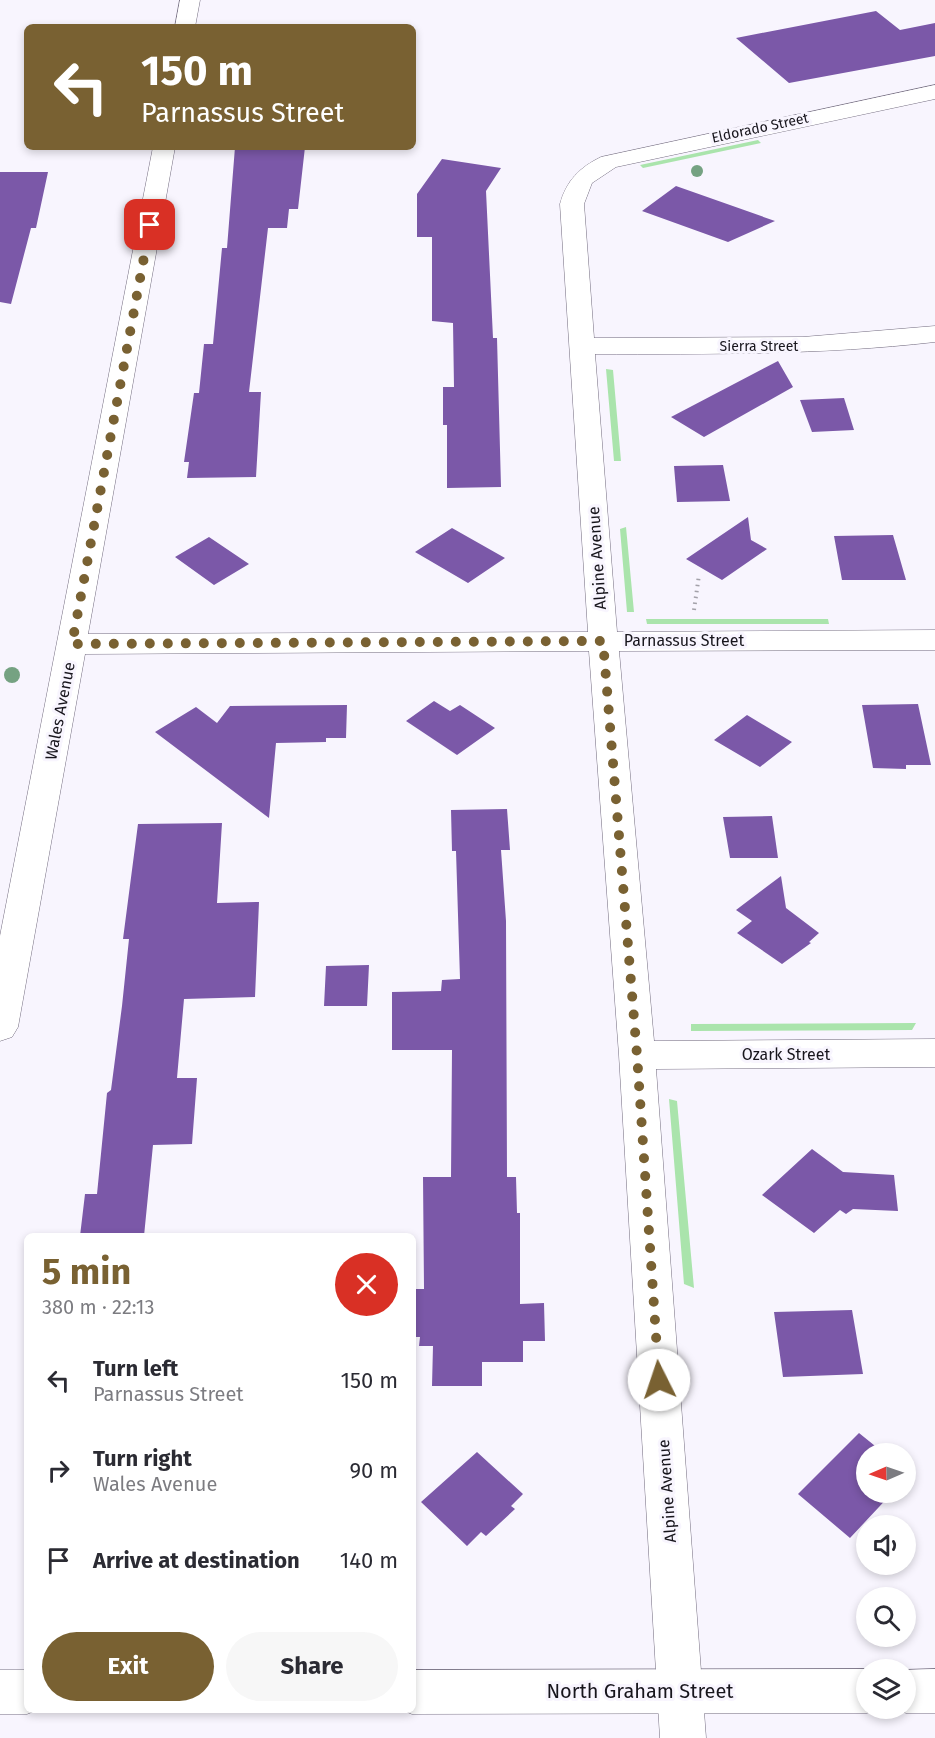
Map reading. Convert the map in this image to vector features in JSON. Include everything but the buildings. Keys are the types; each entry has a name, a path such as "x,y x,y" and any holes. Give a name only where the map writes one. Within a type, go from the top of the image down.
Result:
{"street":[{"path":"186,24 190,0"},
{"name":"Eldorado Street","path":"588,172 626,157 935,92"},
{"name":"Wales Avenue","path":"0,1027 163,150"},
{"name":"Alpine Avenue","path":"588,172 574,192 572,204 603,641 637,1055 683,1738"},
{"name":"Sierra Street","path":"583,346 854,344 935,334"},
{"name":"Parnassus Street","path":"72,644 935,640"},
{"name":"Ozark Street","path":"637,1055 935,1053"},
{"name":"North Graham Street","path":"416,1692 856,1691"},
{"path":"916,1691 935,1691"},
{"path":"0,1692 24,1692"}],"path":[{"path":"693,616 699,575"}],"green space":[{"path":"758,140 761,143 643,168 640,165"},
{"path":"606,369 613,370 621,461 614,461"},
{"path":"626,527 634,612 627,612 620,529"},
{"path":"646,619 828,619 829,624 647,624"},
{"path":"916,1023 912,1030 691,1031 691,1024"},
{"path":"669,1099 677,1101 694,1288 684,1284"}],"route":[{"path":"150,225 72,644 603,641 637,1055 659,1380"}]}
